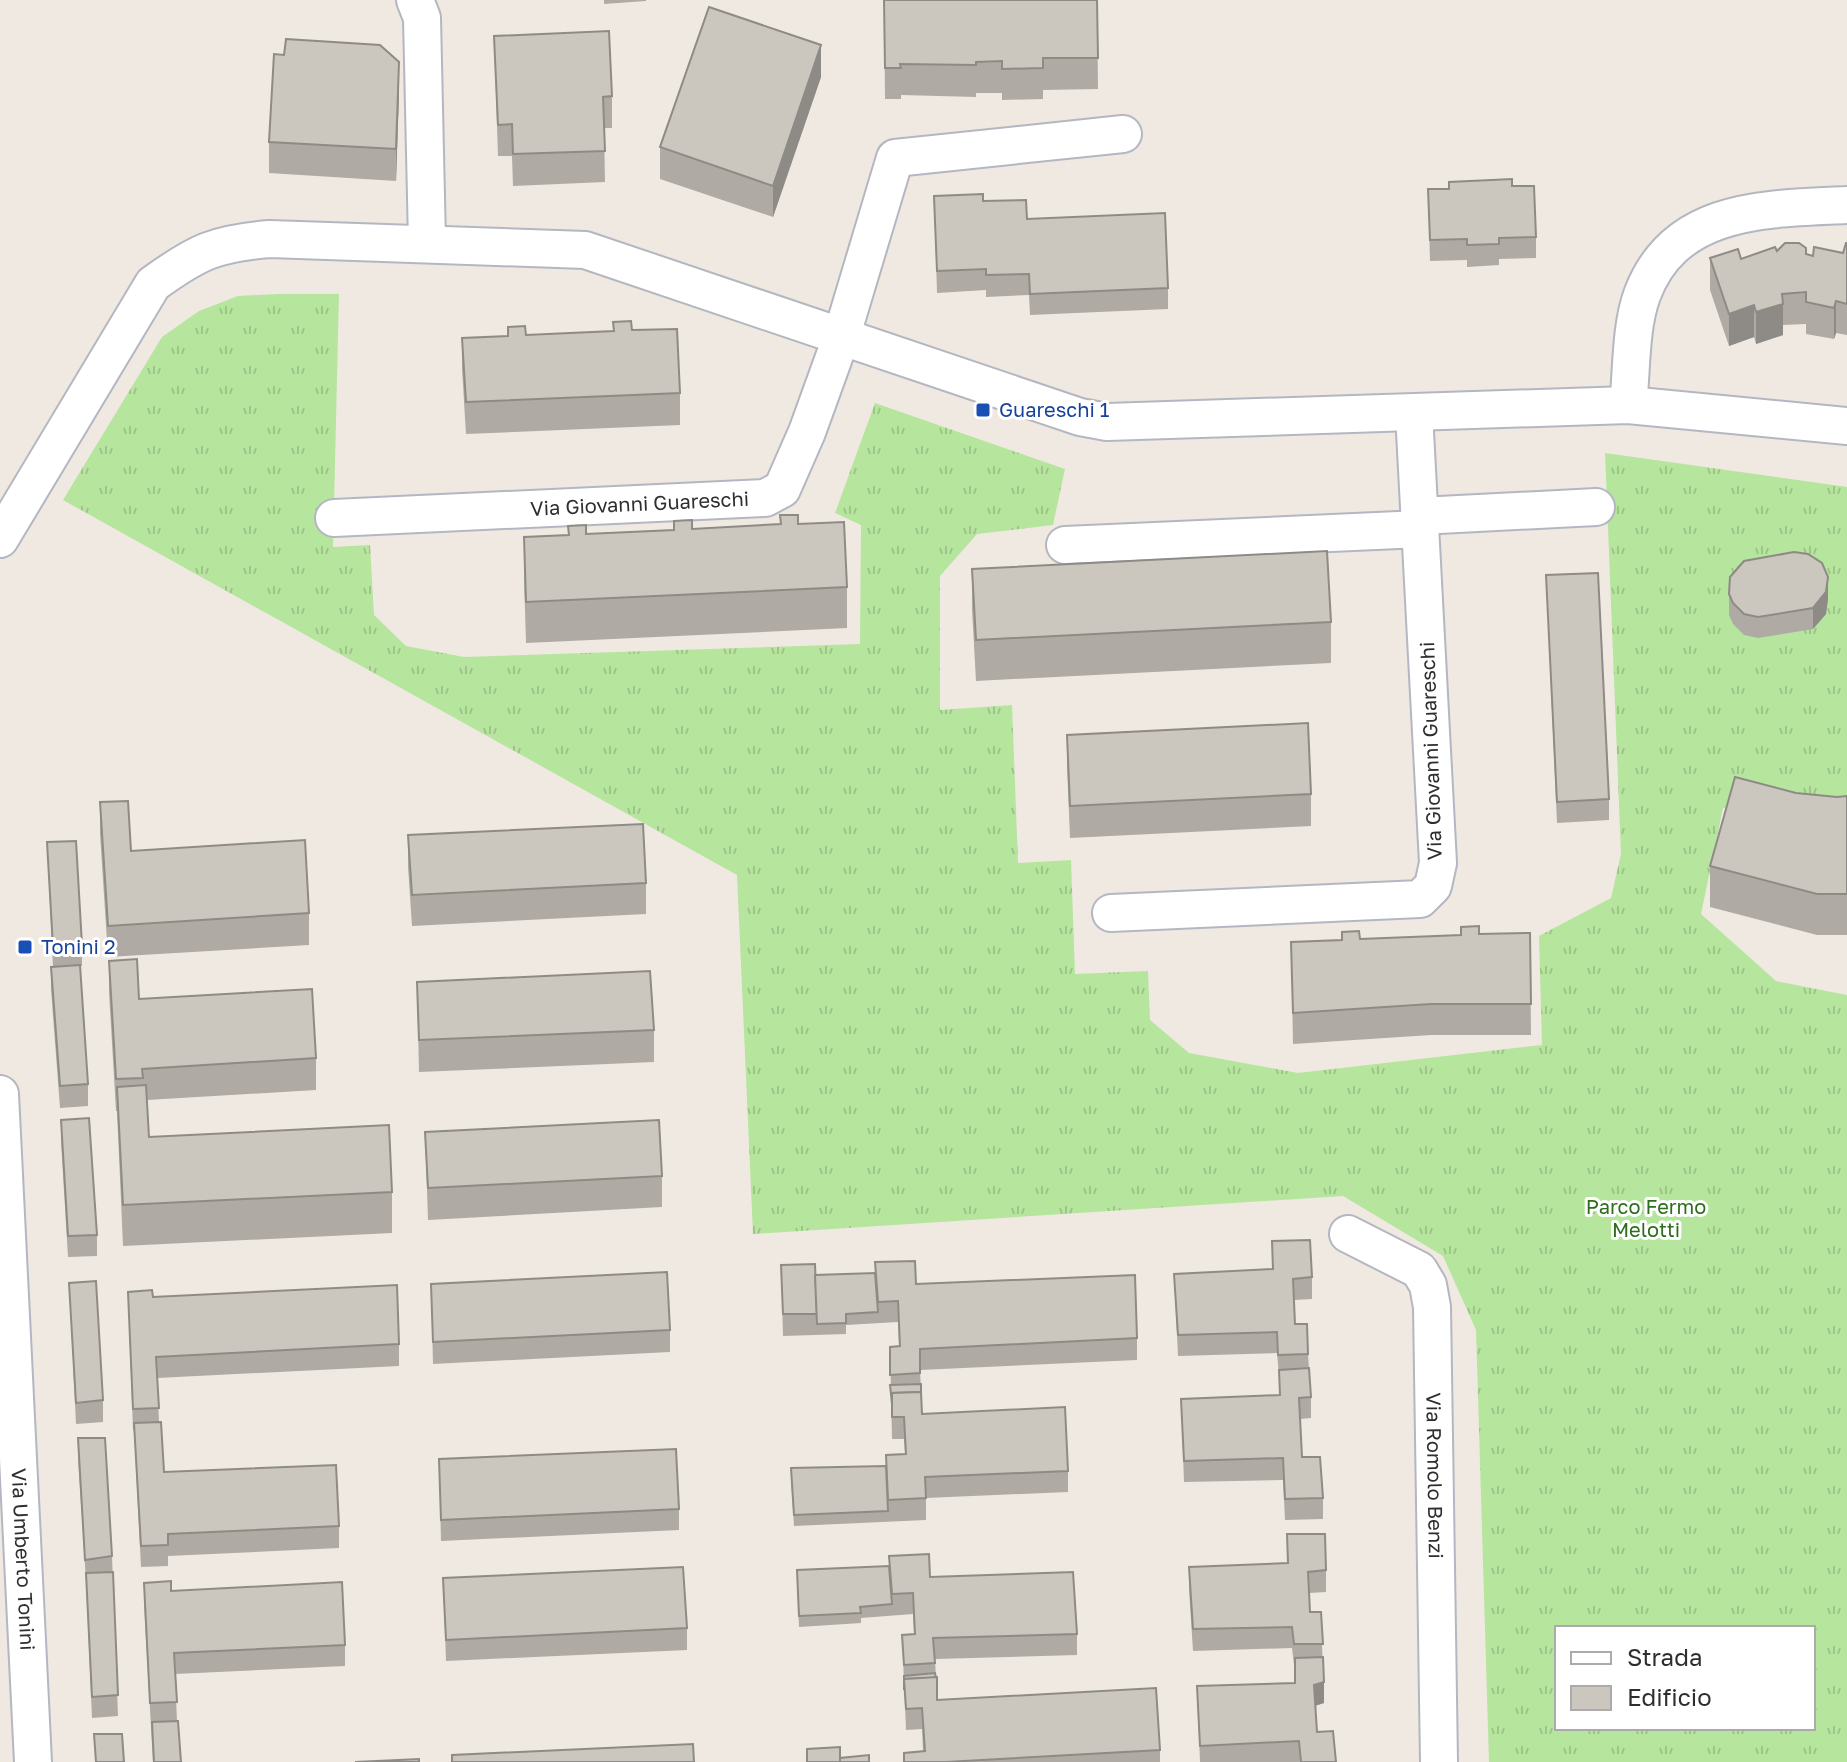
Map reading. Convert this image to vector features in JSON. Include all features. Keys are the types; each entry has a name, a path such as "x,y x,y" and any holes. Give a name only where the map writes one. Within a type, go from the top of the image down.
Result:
{"street":[{"path":"415,0 422,18 427,242"},
{"name":"Via Giovanni Guareschi","path":"334,518 765,498 782,489 793,469 841,338 895,158 1123,134"},
{"path":"1628,405 1642,296 1655,268 1673,249 1699,226 1739,215 1774,209 1847,205"},
{"path":"0,539 153,284 193,255 231,242 270,239 427,242 585,250 1080,417 1107,422 1628,405 1847,426"},
{"name":"Via Giovanni Guareschi","path":"1111,913 1420,899 1433,886 1438,863 1414,413"},
{"path":"1065,545 1596,507"},
{"name":"Via Umberto Tonini","path":"0,1094 22,1753"},
{"name":"Via Romolo Benzi","path":"1348,1234 1419,1270 1428,1285 1432,1307 1439,1762"}],"green space":[{"name":"Parco Fermo Melotti","path":"339,294 333,547 370,545 374,615 406,646 464,657 860,644 861,525 835,513 875,403 1065,469 1053,525 977,534 940,576 940,710 1012,705 1018,863 1071,860 1075,974 1148,971 1150,1020 1189,1053 1298,1073 1542,1045 1539,936 1611,898 1621,854 1605,453 1847,487 1847,824 1829,827 1723,808 1701,914 1776,981 1847,995 1847,1762 1489,1762 1476,1330 1443,1256 1343,1196 753,1234 737,875 63,500 162,337 199,311 238,296"}],"building":[{"path":"884,0 1097,0 1098,58 1043,58 1043,68 1002,69 1002,61 976,62 976,65 900,64 901,68 885,68"},
{"path":"709,7 821,45 773,186 660,147"},
{"path":"609,31 612,96 603,97 605,151 513,154 512,124 498,125 494,36"},
{"path":"286,39 380,45 399,62 396,149 269,142 274,54 284,55"},
{"path":"1512,179 1512,186 1534,186 1536,237 1499,238 1499,244 1467,245 1467,239 1430,240 1428,189 1449,189 1449,182"},
{"path":"983,194 983,201 1026,200 1027,219 1165,213 1168,288 1030,294 1029,274 986,275 986,269 937,271 934,196"},
{"path":"1785,243 1799,243 1806,248 1806,254 1813,256 1814,247 1843,253 1847,243 1847,304 1836,301 1834,308 1806,302 1806,292 1782,294 1783,304 1756,312 1754,305 1729,314 1710,258 1738,249 1741,259 1775,247 1777,251"},
{"path":"631,321 632,330 677,329 680,393 466,402 462,338 508,336 508,327 525,326 526,335 614,331 613,322"},
{"path":"780,515 798,515 798,524 844,522 847,587 526,602 524,537 569,535 568,526 586,525 586,534 674,530 674,521 692,520 692,529 781,524"},
{"path":"1327,551 1331,622 976,640 972,569"},
{"path":"1794,552 1808,554 1822,563 1828,577 1826,592 1813,608 1758,617 1744,614 1729,594 1730,577 1744,561"},
{"path":"1598,573 1609,799 1557,802 1546,575"},
{"path":"1308,723 1311,794 1070,806 1067,735"},
{"path":"1735,777 1796,793 1847,796 1847,894 1817,894 1710,866"},
{"path":"128,801 131,851 305,840 309,913 108,926 100,802"},
{"path":"643,824 646,883 412,895 408,835"},
{"path":"76,841 82,945 53,947 47,842"},
{"path":"1479,926 1479,934 1530,933 1531,1004 1431,1004 1293,1013 1291,942 1342,940 1342,932 1359,931 1360,939 1461,935 1461,927"},
{"path":"137,959 139,999 312,989 316,1058 142,1069 143,1078 116,1079 109,961"},
{"path":"80,965 88,1084 60,1086 51,967"},
{"path":"650,971 654,1030 419,1040 417,982"},
{"path":"146,1085 149,1137 389,1125 392,1192 123,1205 117,1087"},
{"path":"89,1118 97,1235 68,1236 61,1120"},
{"path":"659,1120 662,1176 428,1188 425,1132"},
{"path":"1310,1240 1312,1277 1293,1279 1295,1324 1307,1324 1308,1354 1278,1355 1277,1332 1178,1335 1174,1274 1273,1269 1272,1241"},
{"path":"915,1261 916,1284 1135,1275 1137,1338 920,1349 920,1373 890,1375 890,1347 900,1346 898,1301 878,1302 875,1262"},
{"path":"815,1264 817,1314 783,1314 781,1265"},
{"path":"667,1272 670,1330 433,1342 431,1284"},
{"path":"875,1273 878,1312 846,1314 846,1323 817,1324 815,1275"},
{"path":"96,1281 103,1400 76,1403 69,1283"},
{"path":"397,1285 399,1344 156,1357 159,1408 133,1409 128,1292 152,1290 153,1297"},
{"path":"1309,1368 1311,1397 1299,1398 1302,1457 1320,1457 1323,1498 1285,1499 1283,1458 1184,1461 1181,1399 1280,1395 1279,1370"},
{"path":"921,1384 921,1392 892,1393 892,1404 890,1385"},
{"path":"921,1392 922,1414 1065,1407 1068,1471 925,1477 926,1498 888,1500 886,1455 906,1454 904,1417 892,1417 892,1393"},
{"path":"161,1422 164,1472 336,1465 339,1526 168,1534 168,1545 141,1546 134,1423"},
{"path":"78,1438 105,1438 112,1556 85,1560"},
{"path":"676,1449 679,1509 441,1520 439,1459"},
{"path":"886,1466 888,1511 794,1515 791,1468"},
{"path":"1287,1534 1325,1534 1326,1570 1308,1572 1310,1612 1321,1612 1323,1644 1294,1644 1292,1627 1193,1629 1189,1567 1288,1563"},
{"path":"929,1554 930,1577 1073,1572 1077,1634 933,1638 935,1663 904,1665 902,1635 915,1634 913,1593 892,1594 889,1556"},
{"path":"889,1566 892,1604 860,1607 861,1613 799,1616 797,1570"},
{"path":"683,1567 687,1628 446,1640 443,1578"},
{"path":"113,1572 118,1695 92,1697 86,1573"},
{"path":"171,1581 171,1591 342,1582 345,1645 174,1653 177,1702 150,1703 144,1583"},
{"path":"1323,1657 1324,1682 1314,1685 1317,1732 1333,1731 1336,1762 1301,1762 1299,1741 1200,1746 1197,1686 1295,1683 1295,1658"},
{"path":"935,1673 936,1678 904,1679 904,1676"},
{"path":"937,1677 937,1700 1156,1688 1160,1750 904,1762 904,1753 925,1751 922,1708 906,1709 904,1679"},
{"path":"178,1721 181,1762 154,1762 152,1722"},
{"path":"94,1734 122,1734 124,1762 96,1762"},
{"path":"693,1744 694,1762 452,1762 452,1755"},
{"path":"840,1747 840,1762 807,1762 807,1749"},
{"path":"869,1755 869,1762 840,1762 840,1758"},
{"path":"419,1759 419,1762 355,1762"}],"place":[{"name":"Guareschi 1","path":"983,410"},
{"name":"Tonini 2","path":"25,947"}]}
